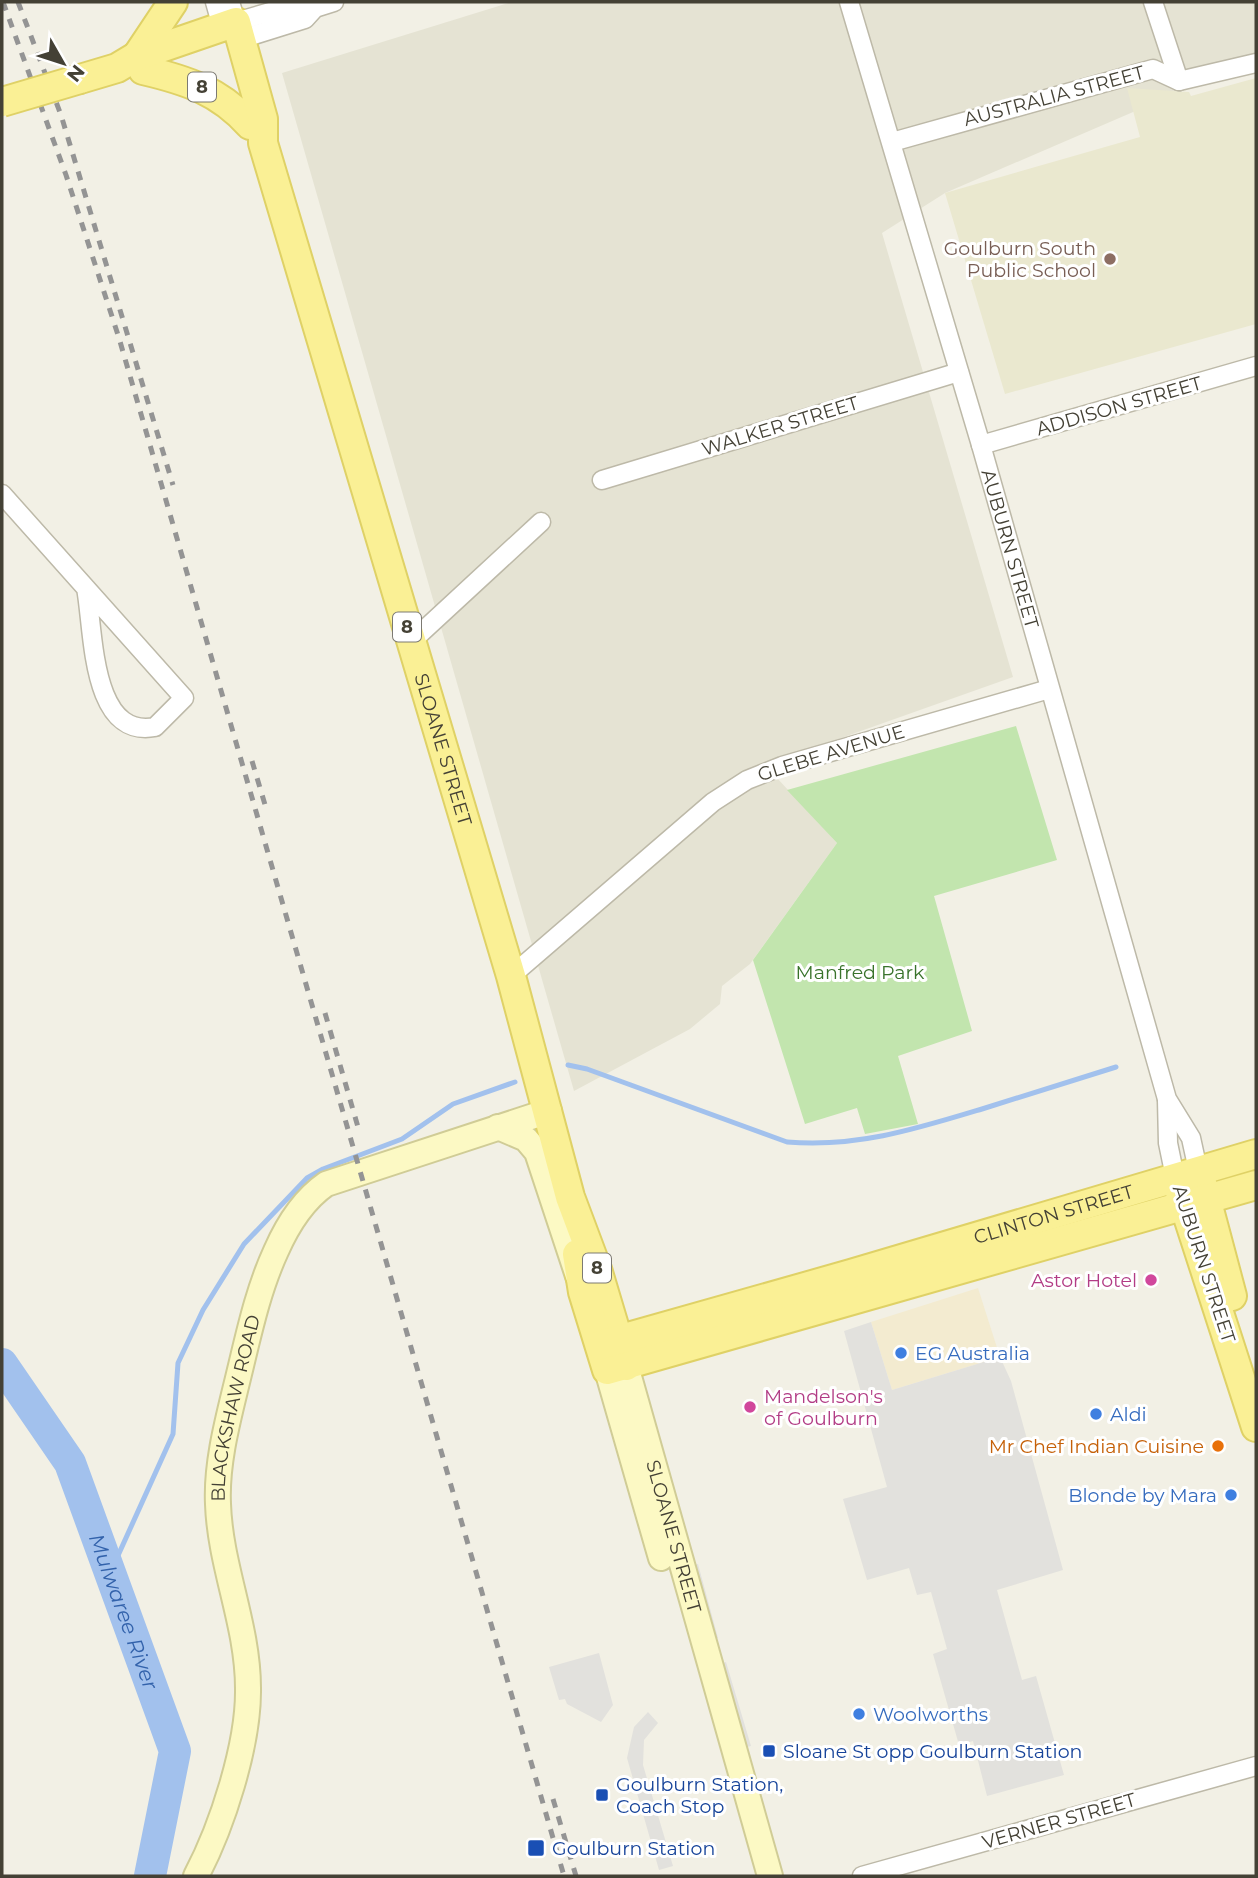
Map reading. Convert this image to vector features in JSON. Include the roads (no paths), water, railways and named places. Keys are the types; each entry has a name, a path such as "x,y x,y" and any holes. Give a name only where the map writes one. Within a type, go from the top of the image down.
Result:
{"main road":[{"path":"132,65 173,2"},
{"path":"132,65 228,23"},
{"name":"SLOANE STREET","path":"228,23 257,134 511,976 613,1355"},
{"name":"8","path":"2,102 132,65 206,89 228,103 257,134"},
{"name":"CLINTON STREET","path":"854,1287 1187,1173 1256,1154"},
{"name":"AUBURN STREET","path":"1187,1173 1256,1427"},
{"name":"CLINTON STREET","path":"613,1355 854,1287 1256,1185"},
{"name":"SLOANE STREET","path":"570,1197 583,1292 613,1355"},
{"name":"AUBURN STREET","path":"1195,1202 1256,1384"}],"street":[{"path":"228,23 305,19 315,8 334,2"},
{"name":"AUBURN STREET","path":"849,2 981,445 1167,1099 1191,1138 1187,1173"},
{"path":"1153,2 1179,81 1256,63"},
{"name":"AUSTRALIA STREET","path":"892,142 1153,69 1179,81"},
{"name":"ADDISON STREET","path":"981,445 1256,366"},
{"name":"WALKER STREET","path":"602,480 959,372"},
{"path":"2,494 184,698 155,727 134,726 124,720 108,703 97,676 86,589"},
{"path":"411,642 541,522"},
{"name":"GLEBE AVENUE","path":"511,976 713,802 747,779 815,755 1049,689"},
{"name":"BLACKSHAW ROAD","path":"196,1876 208,1851 230,1784 247,1709 247,1666 219,1527 218,1477 247,1343 275,1252 306,1201 326,1184 548,1111"},
{"path":"498,1127 526,1139 537,1152 583,1292"},
{"name":"SLOANE STREET","path":"613,1355 755,1876"},
{"name":"SLOANE STREET","path":"613,1355 770,1876"},
{"name":"VERNER STREET","path":"862,1876 1256,1766"}],"waterway":[{"path":"568,1065 587,1069 787,1142 812,1143 862,1139 909,1130 1116,1067"},
{"path":"111,1571 173,1434 178,1363 203,1310 244,1244 307,1178 323,1169 402,1139 453,1104 515,1082"},
{"name":"Mulwaree River","path":"2,1364 70,1463 175,1751 150,1876"}],"railway":[{"path":"3,2 66,175 119,338 564,1876"},
{"path":"18,2 61,115 173,485"},
{"path":"252,761 266,808"},
{"path":"325,1013 360,1134"},
{"path":"553,1799 576,1876"}],"place":[{"name":"Goulburn South Public School","path":"1110,259"},
{"name":"Astor Hotel","path":"1151,1280"},
{"name":"EG Australia","path":"901,1353"},
{"name":"Mandelson's of Goulburn","path":"750,1407"},
{"name":"Aldi","path":"1096,1414"},
{"name":"Mr Chef Indian Cuisine","path":"1218,1446"},
{"name":"Blonde by Mara","path":"1231,1495"},
{"name":"Woolworths","path":"859,1714"},
{"name":"Sloane St opp Goulburn Station","path":"769,1751"},
{"name":"Goulburn Station, Coach Stop","path":"602,1795"},
{"name":"Goulburn Station","path":"536,1848"}],"park label":[{"name":"Manfred Park","path":"860,972"}]}
